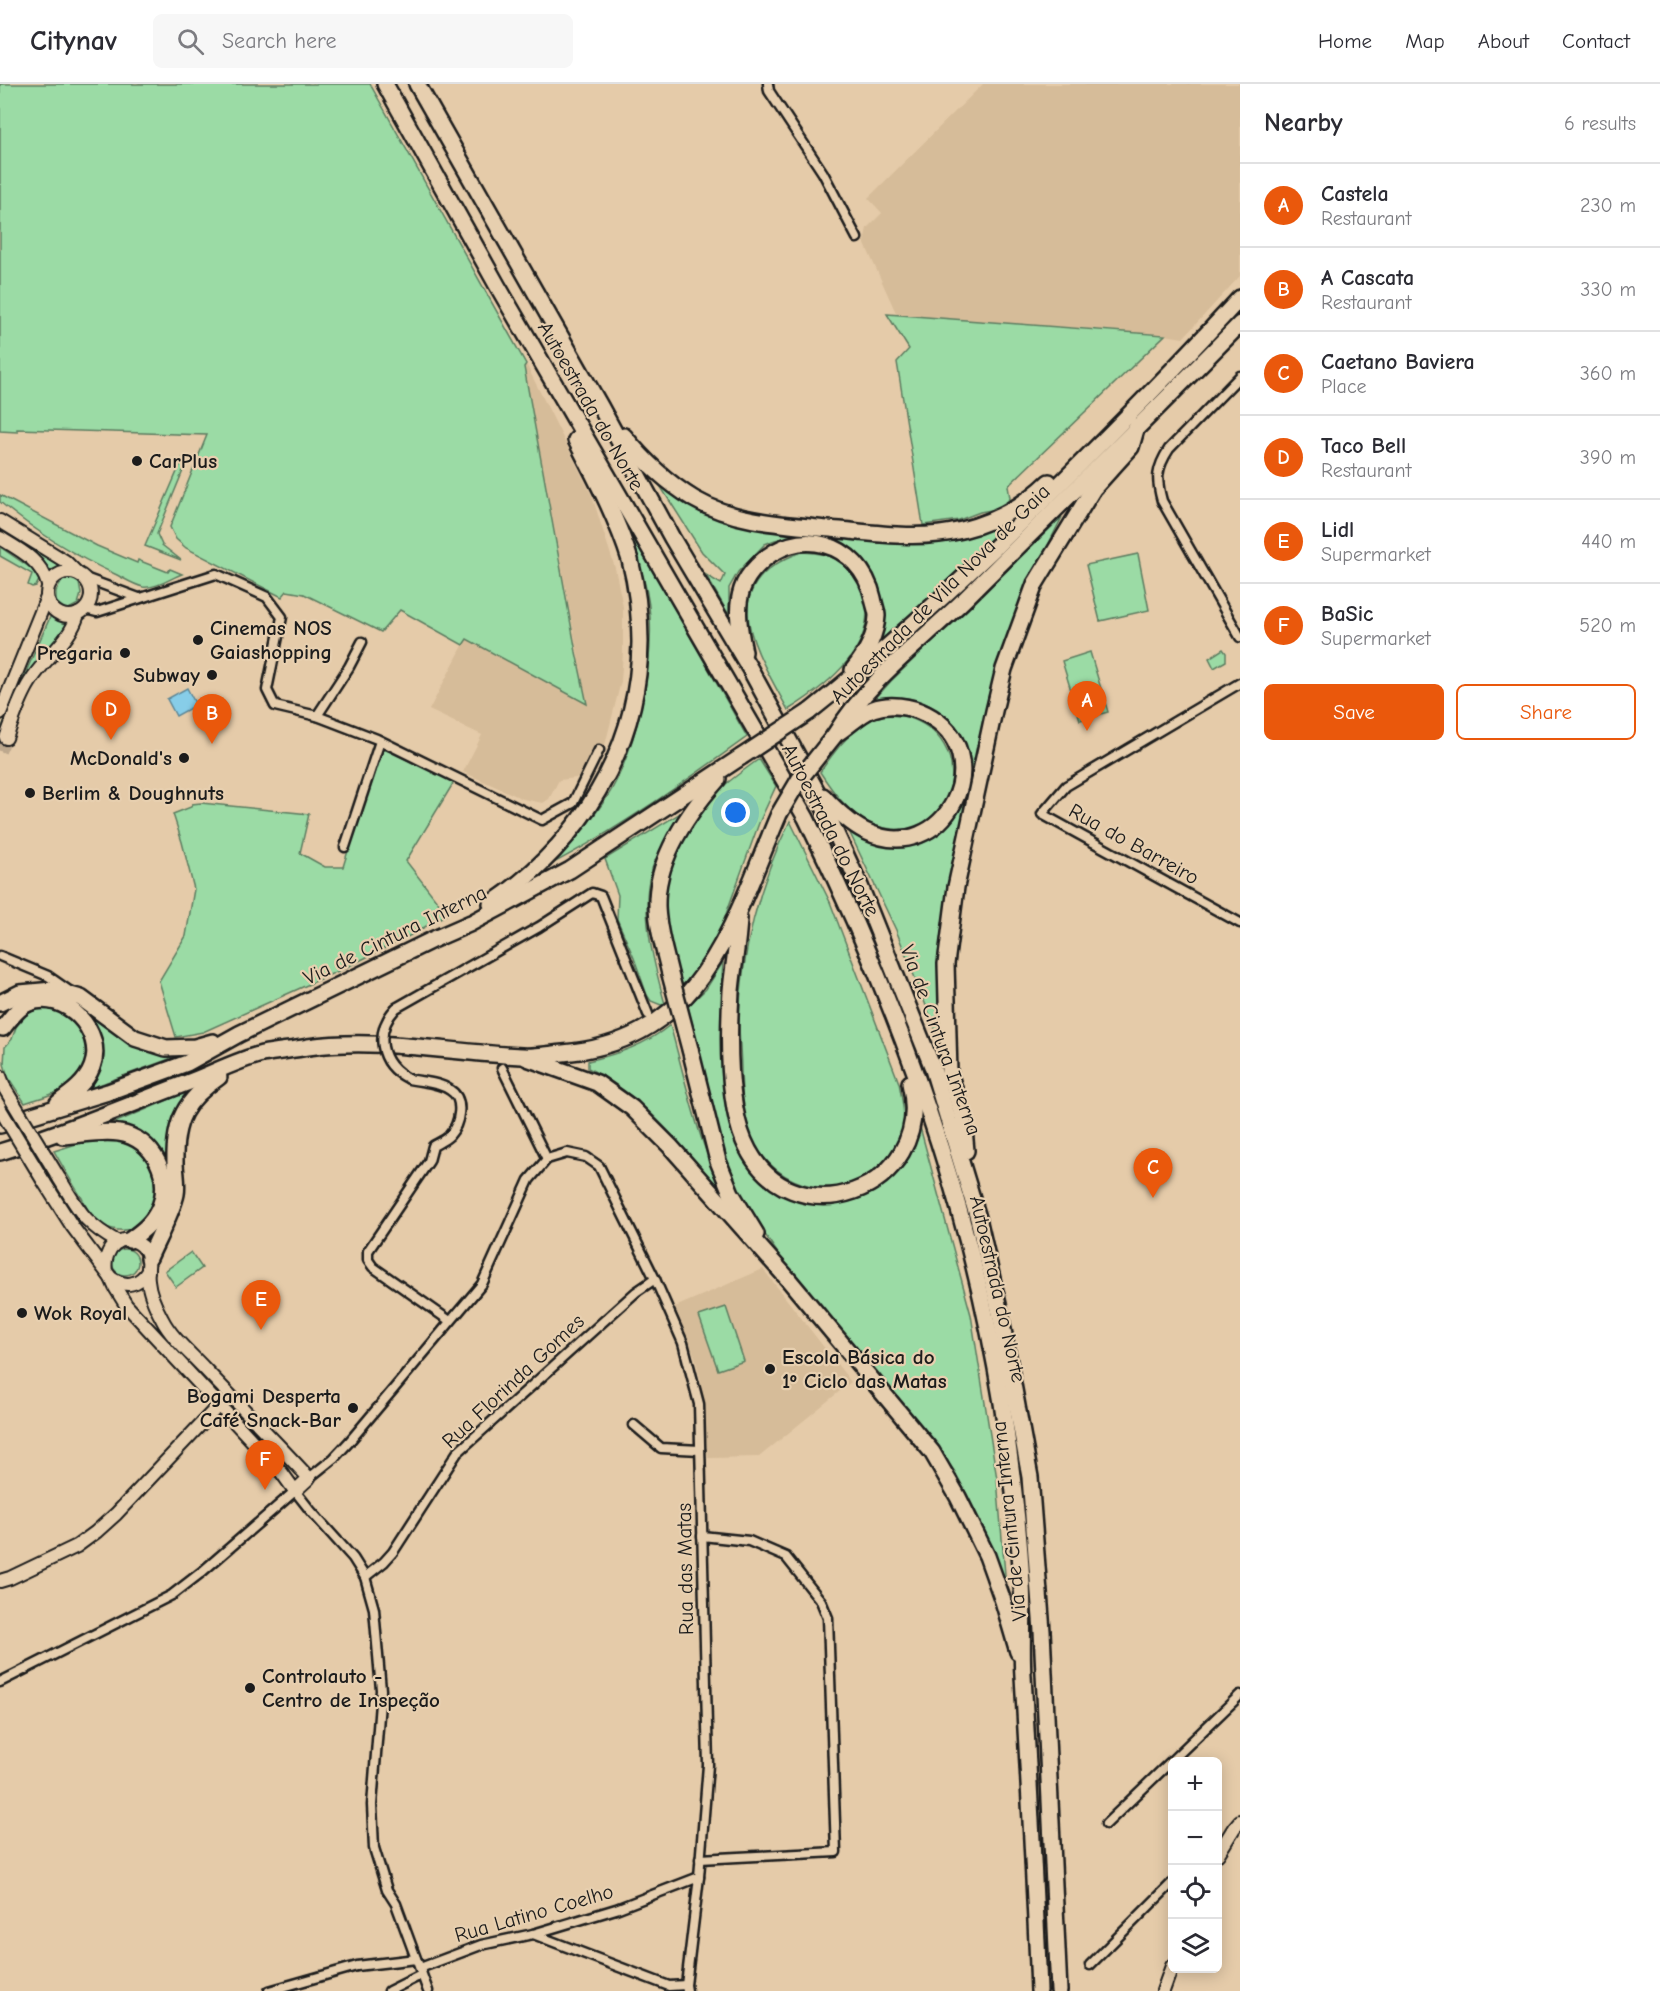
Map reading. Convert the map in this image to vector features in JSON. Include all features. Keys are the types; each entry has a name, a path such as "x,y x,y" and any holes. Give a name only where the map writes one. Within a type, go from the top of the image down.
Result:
{"highway":[{"name":"Autoestrada do Norte","path":"385,84 497,285 806,818 883,984 947,1167 965,1226 985,1314 1002,1403 1014,1494 1022,1584 1023,1672"},
{"name":"Autoestrada do Norte","path":"417,84 600,406 672,538 750,669"},
{"path":"432,940 494,902 541,864 580,821 614,762 630,720 638,675 640,633 636,588 620,533 610,506 497,285"},
{"name":"Autoestrada de Vila Nova de Gaia","path":"837,689 911,627 1001,544 1200,342 1240,298"},
{"name":"Autoestrada de Vila Nova de Gaia","path":"524,1057 577,1052 624,1040 673,1009 691,992 718,953 739,912 779,814 799,780 834,736 846,715 884,674 946,617 1240,324"},
{"path":"600,406 647,463 667,480 696,500 725,512 788,525 915,536 961,530 1003,514 1035,495 1096,437 1108,436"},
{"path":"971,1193 963,1118 949,1072 946,964 956,887 975,798 1004,669 1035,584 1073,518 1093,489 1131,447 1137,426"},
{"path":"750,669 742,646 738,614 741,590 748,575 764,558 778,548 808,542 820,544 845,554 856,564 871,593 877,616 872,638 864,656 837,689"},
{"name":"Via de Cintura Interna","path":"750,669 816,790 860,886 932,1066 971,1193 1000,1313 1032,1500 1042,1630 1059,1991"},
{"name":"Via de Cintura Interna","path":"0,1125 108,1092 187,1063 239,1034 471,923 570,870 809,712 837,689"},
{"path":"816,790 864,830 888,838 914,837 934,828 952,808 958,794 962,764 958,749 951,735 936,719 919,711 904,707 875,708 834,736"},
{"path":"736,761 684,824 669,852 660,880 657,906 670,974 718,1161 731,1192 757,1235 788,1279"},
{"path":"739,912 738,946 731,990 730,1036 730,1071 735,1111 743,1140 754,1162 781,1186 799,1194 822,1197 848,1193 872,1183 897,1162 908,1140 914,1101 883,984"},
{"path":"0,1003 20,993 53,990 81,998 135,1038 166,1048 195,1047 239,1034"},
{"path":"1,1030 17,1011 28,1003 40,1000 57,1003 73,1010 92,1034 95,1048 93,1065 85,1080 47,1112"},
{"path":"0,1152 48,1138 261,1055 357,1043 402,1044 524,1057 597,1083 632,1108 670,1146 788,1279 932,1452 958,1497 987,1556 1006,1610 1023,1672 1039,1991"},
{"path":"148,1264 176,1194 175,1135 181,1118 189,1104 203,1088 238,1063"},
{"path":"48,1138 106,1132 119,1133 132,1136 144,1143 157,1158 164,1190 159,1210 150,1224 124,1241"}],"main road":[{"path":"0,521 65,561 81,575 90,588 90,602 67,636 30,682 6,738"},
{"path":"0,538 26,553 38,564 46,576 53,610 61,615 69,616 82,612"},
{"path":"0,713 53,578 68,571 81,575"},
{"path":"0,1008 5,1019 1,1030"},
{"path":"0,1076 5,1089 86,1221 99,1232 142,1246 148,1264 148,1282 163,1322 309,1478 295,1491 288,1479 126,1305 109,1275 72,1226 0,1109"},
{"path":"124,1241 111,1247 106,1254 105,1263 109,1275 118,1283 132,1284 139,1281 148,1264"},
{"path":"0,1581 77,1546 96,1532 117,1514 219,1405"},
{"path":"1222,1848 1240,1821"},
{"path":"1164,1991 1170,1973"}],"street":[{"path":"768,84 770,91 823,172 857,238"},
{"path":"1240,376 1170,449 1160,463 1157,483 1162,501 1240,637"},
{"path":"82,612 97,612 216,574 267,597 282,617 267,690 275,706 317,716 380,741 542,820 573,803 599,750"},
{"path":"81,575 139,598"},
{"path":"317,716 349,667 362,642"},
{"name":"Rua do Barreiro","path":"1240,683 1066,786 1042,814 1240,923"},
{"path":"345,847 380,741"},
{"path":"450,1321 373,1267 368,1260 368,1251 429,1161 433,1146 449,1136 460,1113 458,1097 452,1090 444,1086 409,1079 397,1073 383,1050 382,1031 387,1017 396,1008 539,927 592,893 601,896 648,1014"},
{"path":"0,956 48,976 81,998"},
{"path":"309,1478 350,1442 482,1284 529,1180 548,1159 502,1068"},
{"name":"Rua das Matas","path":"548,1159 567,1153 585,1157 599,1166 655,1279 686,1354 699,1404 708,1765 687,1988"},
{"name":"Rua Florinda Gomes","path":"365,1577 393,1552 457,1454 636,1292 655,1279"},
{"path":"219,1405 230,1395"},
{"path":"634,1425 661,1448 700,1450"},
{"path":"0,1682 172,1595 295,1491 353,1558 365,1577 374,1609 381,1690 372,1805 374,1848 387,1890 396,1904 428,1991"},
{"path":"700,1859 836,1852 828,1618 821,1601 786,1557 749,1541 702,1536"},
{"path":"1106,1824 1240,1695"},
{"name":"Rua Latino Coelho","path":"389,1991 421,1971 481,1946 533,1934 615,1909 699,1877"},
{"path":"1090,1965 1168,1888"},
{"path":"533,1934 661,1987 687,1988"},
{"path":"269,1991 357,1966 416,1959"}],"shaded area":[{"path":"983,84 1240,84 1240,276 1183,338 897,315 864,242 867,228 882,213 868,198"},
{"path":"526,364 592,496 615,568 623,607 621,681 605,745 595,744 597,746 584,772 576,778 559,780 549,799 543,803 523,799 463,772 482,735 429,710 467,638 587,703 524,367"},
{"name":"Escola Básica do 1º Ciclo das Matas","path":"763,1269 851,1382 759,1457 708,1458 701,1382 695,1357 675,1307"}],"green space":[{"path":"0,84 370,84 526,364 524,367 587,704 467,639 463,645 400,610 381,632 304,594 287,591 282,597 186,548 176,539 170,527 207,435 17,429 17,432 0,431"},
{"path":"887,314 1165,335 1008,486 1010,498 1002,508 980,512 959,520 923,525 897,362 909,349"},
{"path":"183,458 187,461 157,534 162,545 181,560 145,546"},
{"path":"659,484 715,516 968,535 1013,518 935,595 879,644 884,606 877,585 865,561 845,544 832,538 798,535 765,544 738,572 729,588 729,615 706,575 721,584 725,575 702,552"},
{"path":"0,495 97,546 137,563 138,560 168,572 170,569 182,574 153,586 136,585 56,543 0,502"},
{"path":"615,504 747,737 625,821 548,866 579,835 612,789 629,750 642,705 649,659 649,602 637,559"},
{"path":"1062,517 1031,579 948,896 938,954 938,1036 896,930 849,831 890,845 923,841 948,824 963,799 969,770 962,740 944,715 912,699 875,699"},
{"path":"0,527 64,566 52,574 38,555 0,530"},
{"path":"0,547 32,569 39,580 36,586 28,585 32,574 0,556"},
{"path":"802,552 828,556 848,568 859,583 866,603 866,623 860,641 850,658 837,673 788,710 754,642 748,620 749,600 756,582 774,566"},
{"path":"1138,554 1149,610 1100,621 1086,565"},
{"path":"71,578 79,583 81,594 78,604 67,610 56,602 56,591 62,581"},
{"path":"51,615 62,623 71,623 0,735 0,731"},
{"path":"1223,649 1226,653 1226,661 1214,668 1209,658"},
{"path":"1090,652 1108,712 1080,720 1062,661"},
{"path":"884,715 907,717 929,728 944,745 951,764 951,784 945,802 933,818 915,827 893,829 873,825 855,814 842,801 820,772 852,732 866,722"},
{"path":"380,747 454,782 406,861 447,914 347,967 203,1032 176,1037 159,981 186,936 194,889 173,814 191,807 192,804 201,803 309,814 300,853 325,867 343,867"},
{"path":"759,759 776,786 759,823 717,939 706,961 683,991 665,920 665,893 669,876 683,841 702,810 726,784"},
{"path":"682,812 653,866 647,899 652,953 665,1004 661,1005 651,1001 647,995 617,919 618,895 605,859"},
{"path":"790,821 830,902 899,1083 903,1107 904,1123 901,1138 885,1163 869,1176 851,1184 832,1187 812,1186 794,1180 776,1170 761,1154 750,1136 743,1104 739,1022 743,970 761,894"},
{"path":"723,962 723,1026 737,1140 753,1171 765,1183 787,1196 816,1203 837,1204 856,1199 874,1192 889,1180 913,1147 920,1127 971,1315 997,1479 1006,1586 982,1524 955,1472 922,1427 781,1258 739,1191 714,1124 688,1006 706,989"},
{"path":"80,1007 134,1046 172,1058 88,1089 101,1069 103,1052 99,1036"},
{"path":"39,1008 60,1011 73,1020 82,1035 85,1061 78,1077 67,1087 25,1103 8,1077 4,1064 5,1047 12,1039 16,1027 27,1014"},
{"path":"670,1025 704,1146 713,1170 737,1213 687,1152 652,1114 611,1081 588,1068 588,1061 631,1048"},
{"path":"196,1088 170,1174 161,1154 151,1140 114,1123"},
{"path":"107,1138 126,1140 140,1149 149,1162 154,1178 151,1210 142,1222 130,1229 113,1229 96,1222 54,1151 89,1140"},
{"path":"125,1249 134,1253 138,1262 134,1271 125,1275 116,1271 112,1262 116,1253"},
{"path":"191,1252 202,1268 176,1287 165,1271"},
{"path":"726,1307 744,1361 718,1370 699,1316"}],"water":[{"path":"187,688 196,705 176,716 167,699"}],"tunnel":[{"path":"0,751 6,738"}],"place":[{"name":"CarPlus","path":"137,461"},
{"name":"Cinemas NOS Gaiashopping","path":"198,640"},
{"name":"Pregaria","path":"125,653"},
{"name":"Subway","path":"212,675"},
{"name":"Castela","path":"1087,731"},
{"name":"Taco Bell","path":"111,740"},
{"name":"A Cascata","path":"212,744"},
{"name":"McDonald's","path":"184,758"},
{"name":"Berlim & Doughnuts","path":"30,793"},
{"name":"Caetano Baviera","path":"1153,1198"},
{"name":"Wok Royal","path":"22,1313"},
{"name":"Lidl","path":"261,1330"},
{"name":"Escola Básica do 1º Ciclo das Matas","path":"770,1369"},
{"name":"Bogami Desperta Café Snack-Bar","path":"353,1408"},
{"name":"BaSic","path":"265,1490"},
{"name":"Controlauto - Centro de Inspeção","path":"250,1688"}]}
